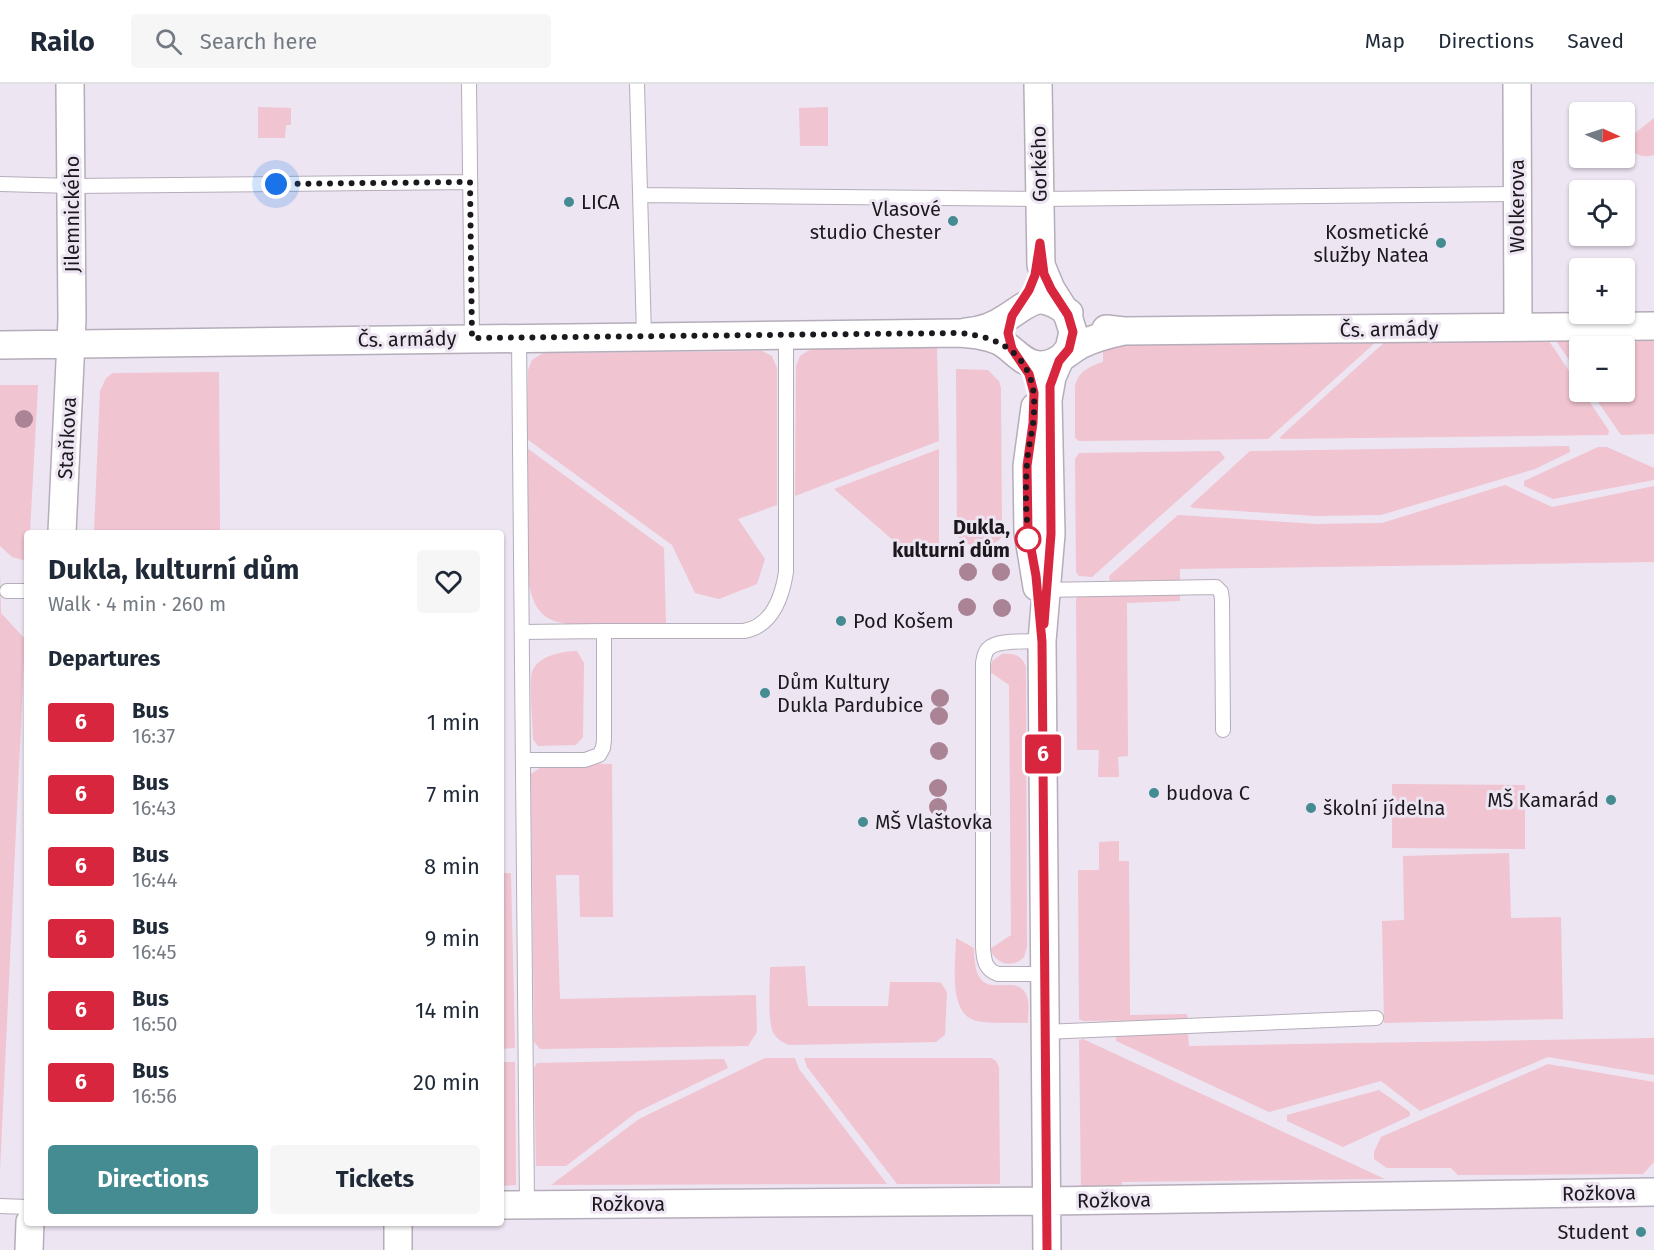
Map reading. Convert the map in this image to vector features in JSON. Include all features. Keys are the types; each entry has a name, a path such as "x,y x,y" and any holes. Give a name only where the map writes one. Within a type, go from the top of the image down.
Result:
{"street":[{"name":"Jilemnického","path":"70,84 71,343"},
{"name":"Gorkého","path":"1038,84 1040,243 1044,274 1068,315 1073,332 1069,349 1052,377 1048,400 1051,534 1042,590 1043,974 1047,1250"},
{"name":"Wolkerova","path":"1517,84 1518,327"},
{"name":"Gorkého","path":"1040,243 1035,275 1009,324 1008,333 1012,349 1029,374 1034,393 1033,423 1027,466 1028,532 1042,590"},
{"name":"Čs. armády","path":"0,345 958,333 992,326 1023,304 1040,300 1048,301 1082,322 1096,327 1125,331 1654,326"},
{"name":"Čs. armády","path":"958,333 988,337 999,342 1017,356 1032,364 1040,365 1049,364 1081,345 1125,331"},
{"name":"Staňkova","path":"62,530 71,343"},
{"name":"Rožkova","path":"514,1205 1047,1201 1654,1192"},
{"path":"29,1250 30,1226"},
{"path":"398,1226 398,1250"}],"lane":[{"path":"469,84 472,338"},
{"path":"638,84 644,336"},
{"path":"0,184 72,186 470,182"},
{"path":"641,195 1039,199 1516,194"},
{"path":"522,632 744,631 756,629 767,619 777,606 786,572 786,335"},
{"path":"514,1205 524,760 519,338"},
{"path":"1042,590 1216,587 1221,592 1222,600 1223,730"},
{"path":"7,591 24,591"},
{"path":"524,760 585,760 599,755 604,740 603,631"},
{"path":"1042,642 999,643 985,652 983,663 983,948 987,967 991,972 1043,974"},
{"path":"1044,1032 1376,1018"},
{"path":"0,1206 24,1206"}],"shaded area":[{"path":"258,107 291,108 291,125 286,125 285,138 258,138"},
{"path":"828,107 828,146 800,146 799,108"},
{"path":"1654,118 1654,155 1645,156 1635,152 1635,133"},
{"path":"1635,337 1654,337 1654,434 1621,435 1598,402 1635,402"},
{"path":"1547,338 1569,371 1569,402 1590,402 1609,431 1608,435 1281,439 1280,437 1387,340"},
{"path":"1554,338 1569,338 1569,360"},
{"path":"1377,341 1268,439 1079,441 1075,438 1076,381 1085,370 1103,362 1103,348 1118,345"},
{"path":"937,346 939,441 795,496 796,366 800,356 811,349"},
{"path":"762,351 772,356 777,368 777,505 738,519 765,559 757,584 719,599 695,593 672,545 527,439 528,370 532,360 543,353"},
{"path":"956,369 988,370 999,381 1001,388 1002,532 997,542 985,546 965,543 957,535"},
{"path":"219,372 220,530 94,530 100,391 106,378 113,373"},
{"path":"0,385 38,385 30,530 24,530 24,560 12,557 0,546"},
{"path":"1569,446 1570,452 1535,469 1381,515 1316,516 1190,506 1250,451"},
{"path":"1598,447 1607,447 1654,468 1654,480 1553,499 1524,486 1524,481"},
{"path":"527,448 664,548 666,624 606,626 573,624 550,619 537,608 528,580"},
{"path":"939,449 939,547 902,548 834,489"},
{"path":"1220,451 1225,458 1092,577 1079,576 1076,572 1075,459 1079,453"},
{"path":"1505,485 1552,507 1654,486 1654,562 1180,569 1180,580 1110,581 1109,576 1178,515 1317,524 1382,523"},
{"path":"0,570 1,613 24,638 24,660 0,1171"},
{"path":"1180,592 1180,601 1127,603 1128,756 1118,757 1119,777 1098,777 1099,750 1077,750 1076,599 1080,594"},
{"path":"577,651 584,663 583,737 576,745 538,746 533,739 532,672 545,658 558,653"},
{"path":"1002,654 1017,656 1026,667 1027,947 1024,957 1010,964 996,958 990,949 1011,935 1009,685 990,672 992,661"},
{"path":"547,763 612,764 613,917 580,917 579,875 556,875 560,999 756,995 757,1032 748,1046 540,1049 534,1042 531,774"},
{"path":"1392,784 1525,785 1525,849 1392,848"},
{"path":"1119,841 1119,861 1129,861 1130,1015 1187,1014 1188,1020 1083,1021 1079,1019 1078,870 1099,870 1099,842"},
{"path":"1509,853 1511,918 1561,917 1563,1019 1384,1023 1382,921 1404,920 1403,856"},
{"path":"504,873 511,873 515,1048 504,1049"},
{"path":"956,938 974,948 976,967 980,978 987,984 1020,987 1026,994 1028,1023 983,1022 967,1017 961,1009 955,986"},
{"path":"805,966 808,1006 888,1006 890,982 941,983 947,992 945,1035 936,1042 790,1045 783,1042 774,1034 770,1021 770,967"},
{"path":"1188,1034 1189,1046 1654,1038 1654,1075 1548,1057 1420,1111 1381,1081 1269,1112 1116,1041 1116,1036"},
{"path":"1083,1039 1385,1179 1122,1182 1121,1191 1081,1191 1079,1040"},
{"path":"765,1058 795,1058 799,1069 887,1184 551,1185 639,1119"},
{"path":"804,1058 991,1058 996,1061 999,1067 1000,1184 897,1184 807,1067"},
{"path":"724,1059 728,1068 637,1112 566,1166 536,1166 534,1068 537,1063"},
{"path":"504,1062 515,1062 516,1185 504,1186"},
{"path":"1548,1064 1654,1082 1654,1162 1643,1174 1458,1175 1451,1168 1387,1168 1374,1159 1374,1152 1381,1137"},
{"path":"1379,1090 1410,1112 1410,1116 1343,1147 1287,1121 1287,1115"}],"bus line":[{"name":"6","path":"1044,624 1051,534 1048,400 1052,377 1059,361 1069,349 1073,332 1068,315 1044,274 1041,265 1040,243 1035,275 1029,290 1012,316 1008,333 1012,349 1025,366 1033,384 1035,408 1027,466 1028,532 1036,576 1042,642 1047,1250"}],"place":[{"name":"LICA","path":"569,202"},
{"name":"Vlasové studio Chester","path":"953,221"},
{"name":"Kosmetické služby Natea","path":"1441,243"},
{"name":"Dukla, kulturní dům","path":"1028,539"},
{"name":"Pod Košem","path":"841,621"},
{"name":"Dům Kultury Dukla Pardubice","path":"765,693"},
{"name":"budova C","path":"1154,793"},
{"name":"MŠ Kamarád","path":"1611,800"},
{"name":"školní jídelna","path":"1311,808"},
{"name":"MŠ Vlaštovka","path":"863,822"},
{"name":"Student","path":"1641,1232"}],"route":[{"path":"276,184 470,182 472,338 958,333 979,335 999,342 1017,356 1025,366 1033,384 1035,408 1027,466 1029,542 1028,539"}]}
